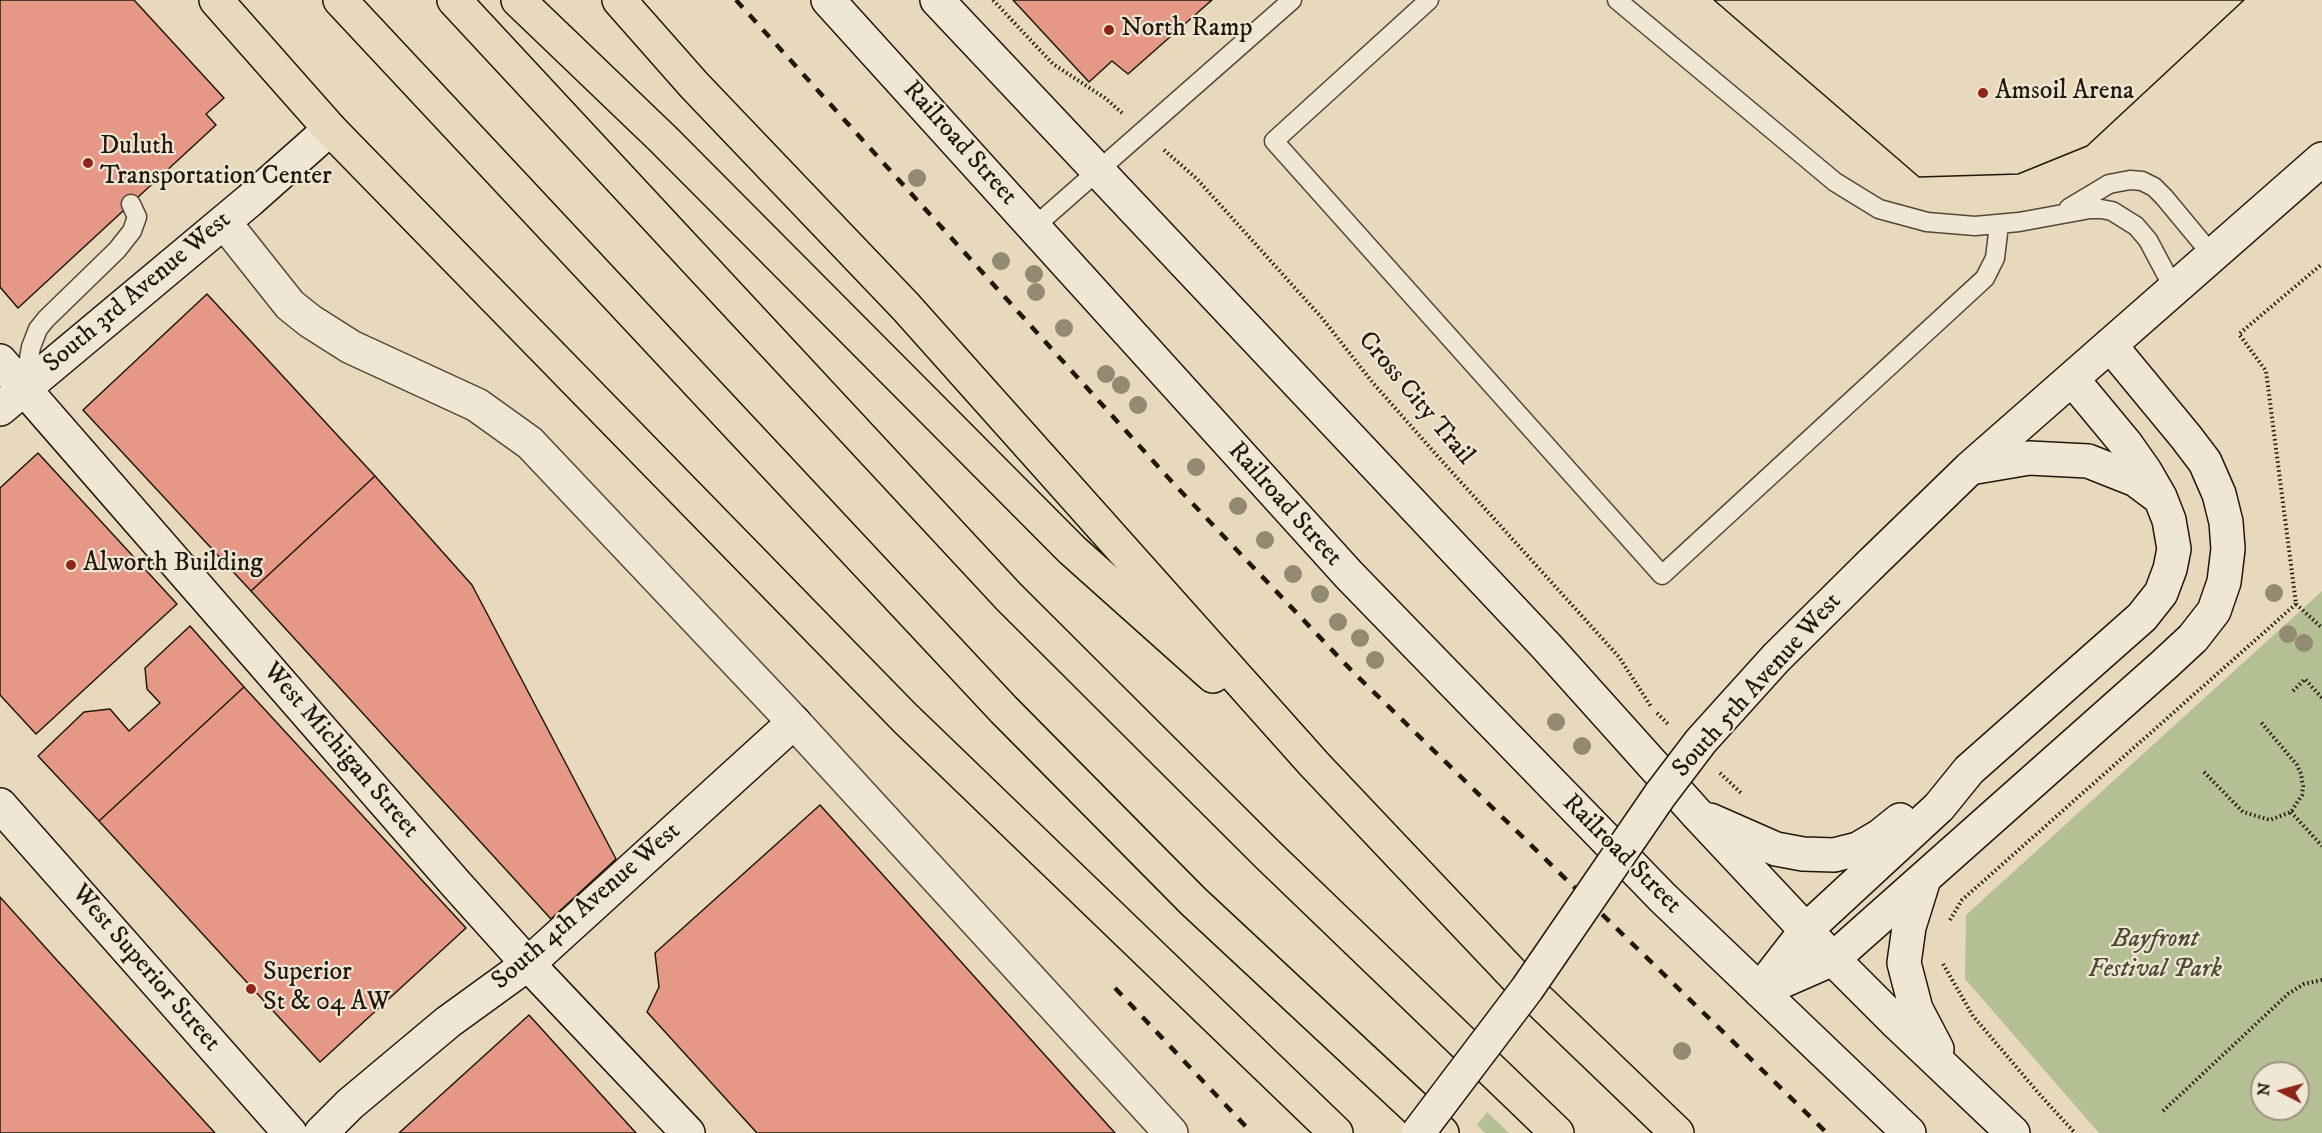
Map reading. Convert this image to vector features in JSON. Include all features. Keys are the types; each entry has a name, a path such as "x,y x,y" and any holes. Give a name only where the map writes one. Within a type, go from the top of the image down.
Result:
{"highway":[{"path":"216,0 330,129 905,718 1336,1133"},
{"path":"325,0 436,105"},
{"path":"340,0 1004,710 1193,901 1442,1133"},
{"path":"454,0 1009,597 1259,846 1557,1133"},
{"path":"518,0 663,139 1072,550 1314,764"},
{"path":"620,0 694,85 914,316 1314,764 1527,989 1677,1133"}],"street":[{"name":"Railroad Street","path":"828,0 1349,575 1575,809 1760,991 1909,1133"},
{"path":"937,0 1547,647 1697,814 1833,959 2013,1133"},
{"name":"South 3rd Avenue West","path":"0,409 224,222 330,129"},
{"name":"South 5th Avenue West","path":"1418,1133 1527,989 1660,795 1701,741 1776,658 1970,468 2322,159"},
{"path":"224,222 290,305 310,321 351,347 477,405 530,443 794,722 1171,1133"},
{"path":"1760,991 1833,959 2193,638 2214,611 2224,582 2228,549 2226,522 2219,494 2205,462 2110,345"},
{"name":"West Michigan Street","path":"0,361 448,875 528,964 688,1133"},
{"path":"1760,991 1807,929 1939,807 1970,770 2142,617 2161,593 2170,569 2174,549 2169,520 2160,497 2126,444 2072,379"},
{"path":"1970,468 2029,458 2088,461 2136,480 2160,497"},
{"name":"South 4th Avenue West","path":"321,1133 350,1104 448,1022 528,964 794,722"},
{"path":"1697,814 1776,849 1803,854 1834,855 1858,849 1880,836 1929,795 1970,770"},
{"name":"West Superior Street","path":"0,805 290,1133"},
{"path":"1924,878 1909,927 1904,963 1916,1009 1956,1078"}],"lane":[{"path":"1034,227 1292,0"},
{"path":"1429,0 1274,141 1662,575 1985,278 1995,258 1999,225"},
{"path":"1617,0 1828,176 1879,209 1950,226 1999,225 2101,208 2125,217 2136,226 2148,240 2175,289"},
{"path":"2054,216 2109,184 2130,180 2142,181 2154,187 2164,197 2213,256"},
{"path":"24,388 31,347 38,329 117,250 132,231 137,217 131,204"}],"path":[{"name":"Cross City Trail","path":"993,0 1053,64 1105,98 1196,177 1322,318 1373,383 1619,657 1652,709 1677,733"},
{"path":"2296,604 2322,628"},
{"path":"2293,691 2305,679 2322,698"},
{"path":"2205,772 2243,812 2270,820 2291,812 2301,795 2303,786 2301,774 2297,765 2260,721"},
{"path":"1719,773 1745,797"},
{"path":"2291,812 2322,846"},
{"path":"2163,1111 2288,994 2304,984 2322,980"}],"green space":[{"name":"Bayfront Festival Park","path":"2322,591 2322,1133 2099,1133 1965,979 1966,915"},
{"path":"1487,1112 1509,1133 1485,1133 1477,1125"}],"building":[{"name":"Duluth Transportation Center","path":"0,0 134,0 224,98 206,114 216,125 18,308 0,287"},
{"name":"North Ramp","path":"1013,0 1212,0 1128,74 1112,61 1089,82"},
{"name":"Amsoil Arena","path":"1714,0 2244,0 2087,146 2018,174 1919,177"},
{"name":"Amsoil Arena","path":"1714,0 2244,0 2087,146 2018,174 1919,177"},
{"path":"207,294 375,476 251,591 83,410"},
{"name":"Alworth Building","path":"38,453 177,604 36,734 0,695 0,488"},
{"path":"375,476 472,585 616,859 551,919 251,591"},
{"path":"190,626 244,687 99,821 38,756 84,712 110,709 129,731 160,703 147,689 145,668"},
{"path":"244,687 466,928 320,1062 99,821"},
{"path":"820,805 1115,1133 757,1133 647,1012 659,987 655,953"},
{"path":"0,897 54,957 215,1133 0,1133"},
{"path":"529,1015 636,1133 399,1133"}],"railway":[{"path":"736,0 1173,483 1352,671 1827,1133"},
{"path":"1115,988 1252,1133"}],"place":[{"name":"North Ramp","path":"1109,30"},
{"name":"Amsoil Arena","path":"1983,93"},
{"name":"Duluth Transportation Center","path":"88,163"},
{"name":"Alworth Building","path":"71,565"},
{"name":"Superior St & 04 AW","path":"251,989"}]}
